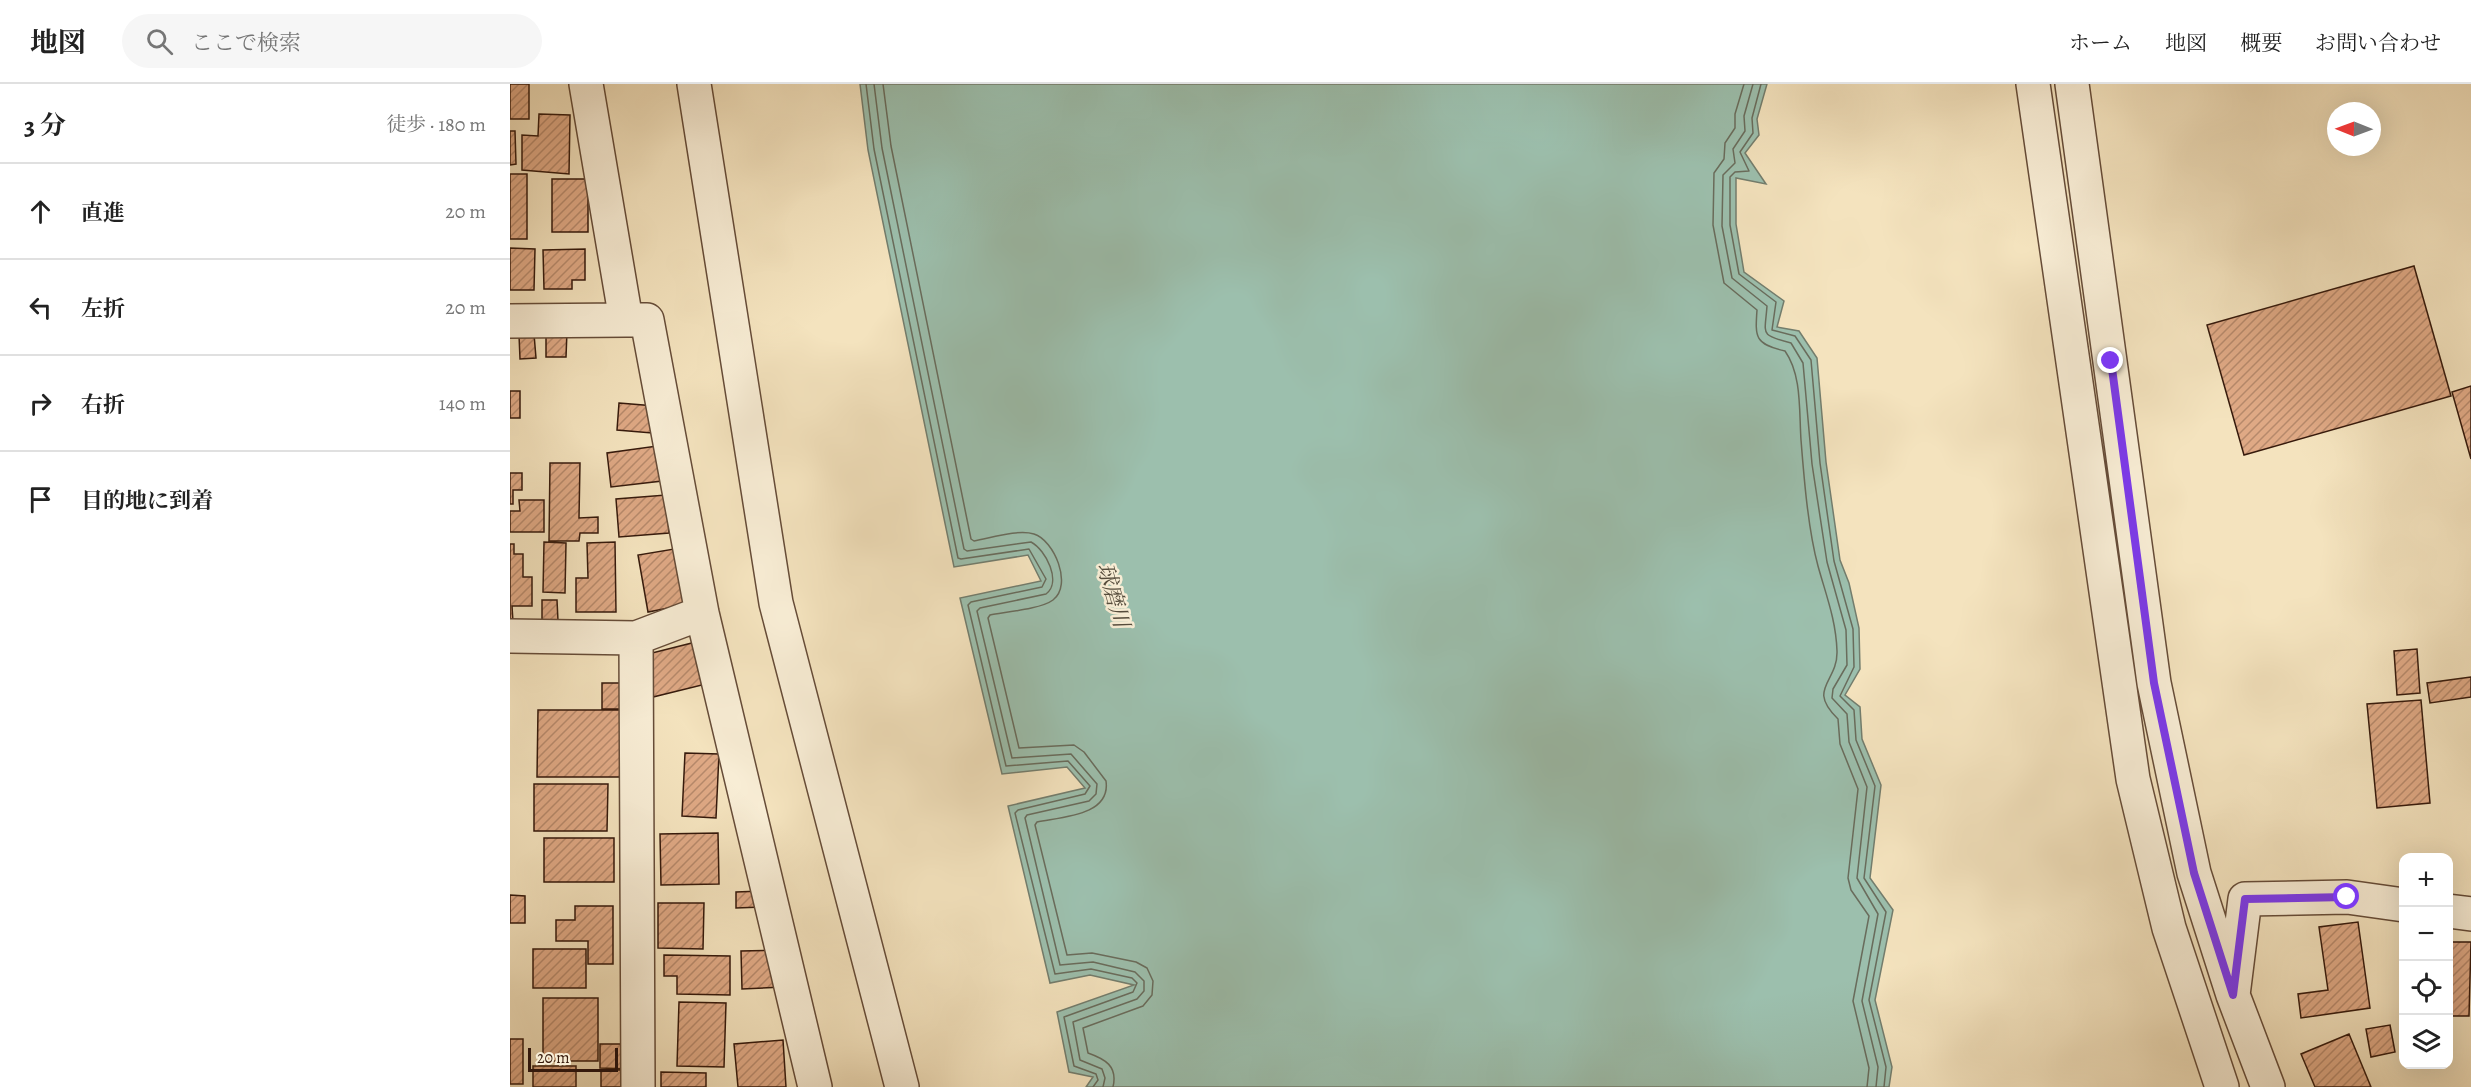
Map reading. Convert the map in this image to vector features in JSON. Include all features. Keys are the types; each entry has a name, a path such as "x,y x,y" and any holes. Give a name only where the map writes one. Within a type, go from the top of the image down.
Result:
{"street":[{"path":"586,84 626,320"},
{"path":"694,84 776,603 902,1087"},
{"path":"2033,84 2133,779 2169,928 2222,1087"},
{"path":"2072,84 2154,683 2194,873 2233,995 2268,1087"},
{"path":"510,321 647,320 702,614 815,1087"},
{"path":"510,636 636,638 702,614"},
{"path":"636,638 639,1087"},
{"path":"2233,995 2245,899 2347,897 2399,904"},
{"path":"2453,912 2471,914"}],"water":[{"name":"球磨川","path":"860,84 1767,84 1757,119 1759,135 1745,153 1766,184 1736,178 1736,224 1744,272 1784,301 1777,327 1799,331 1817,358 1826,462 1840,560 1849,583 1859,628 1860,669 1845,695 1860,707 1862,739 1881,785 1870,878 1893,910 1875,1000 1892,1067 1889,1087 1086,1087 1093,1077 1069,1072 1057,1012 1134,985 1090,975 1050,983 1008,806 1085,788 1067,767 1002,774 960,598 1041,581 1028,555 954,567 868,150"}],"building":[{"path":"510,84 529,84 529,119 510,119"},
{"path":"539,114 570,115 569,174 522,170 522,135 538,136"},
{"path":"510,131 515,131 516,164 510,165"},
{"path":"510,174 527,174 527,239 510,239"},
{"path":"552,179 588,179 588,232 552,232"},
{"path":"510,248 535,249 534,290 510,290"},
{"path":"585,249 585,280 572,280 572,289 544,289 543,250"},
{"path":"2414,266 2451,396 2244,455 2207,325"},
{"path":"546,330 567,331 566,357 546,357"},
{"path":"534,334 536,358 520,359 519,335"},
{"path":"2471,386 2471,459 2452,392"},
{"path":"510,391 520,391 520,418 510,418"},
{"path":"619,403 655,406 652,433 617,430"},
{"path":"657,446 662,481 611,487 607,453"},
{"path":"550,463 580,463 579,518 598,517 598,533 580,533 579,541 549,541"},
{"path":"510,473 522,473 522,490 513,490 513,504 510,504"},
{"path":"666,495 669,533 619,537 616,499"},
{"path":"519,500 544,500 544,532 510,532 510,511 520,511"},
{"path":"544,542 566,543 565,593 543,592"},
{"path":"615,542 616,612 576,612 576,578 588,578 587,543"},
{"path":"510,544 514,544 514,554 523,554 523,577 532,577 532,606 512,606 513,622 510,622"},
{"path":"674,549 684,605 648,612 638,555"},
{"path":"542,600 557,600 558,621 542,621"},
{"path":"692,643 702,685 653,697 644,655"},
{"path":"2417,649 2420,693 2397,695 2394,651"},
{"path":"2471,677 2471,697 2430,703 2427,683"},
{"path":"602,683 632,683 631,709 602,709"},
{"path":"2421,700 2430,803 2377,808 2367,704"},
{"path":"538,710 622,710 622,777 537,777"},
{"path":"685,753 719,754 716,818 682,816"},
{"path":"534,784 608,784 607,831 534,831"},
{"path":"718,833 719,884 661,885 660,834"},
{"path":"544,838 614,838 614,882 544,882"},
{"path":"762,891 762,907 736,908 736,892"},
{"path":"510,895 525,896 525,923 510,923"},
{"path":"658,903 704,903 703,949 658,948"},
{"path":"575,906 613,906 613,964 588,964 588,941 556,941 556,920 575,920"},
{"path":"2358,922 2370,1008 2301,1018 2298,994 2328,990 2319,927"},
{"path":"2453,942 2471,942 2469,1016 2453,1016"},
{"path":"533,949 586,949 586,988 533,988"},
{"path":"781,950 783,987 742,989 741,951"},
{"path":"664,955 730,956 730,995 677,994 677,976 664,976"},
{"path":"543,998 598,998 598,1061 543,1061"},
{"path":"679,1002 726,1003 724,1067 677,1066"},
{"path":"2390,1025 2395,1052 2371,1057 2366,1029"},
{"path":"2349,1034 2371,1087 2315,1087 2301,1054"},
{"path":"510,1039 523,1039 523,1084 510,1084"},
{"path":"783,1040 786,1087 738,1087 734,1044"},
{"path":"600,1044 630,1044 630,1069 600,1068"},
{"path":"533,1066 576,1066 576,1087 533,1087"},
{"path":"601,1070 629,1070 629,1087 601,1087"},
{"path":"661,1072 706,1073 706,1087 661,1087"}],"route":[{"path":"2111,361 2154,683 2194,873 2233,995 2245,899 2347,897"}]}
